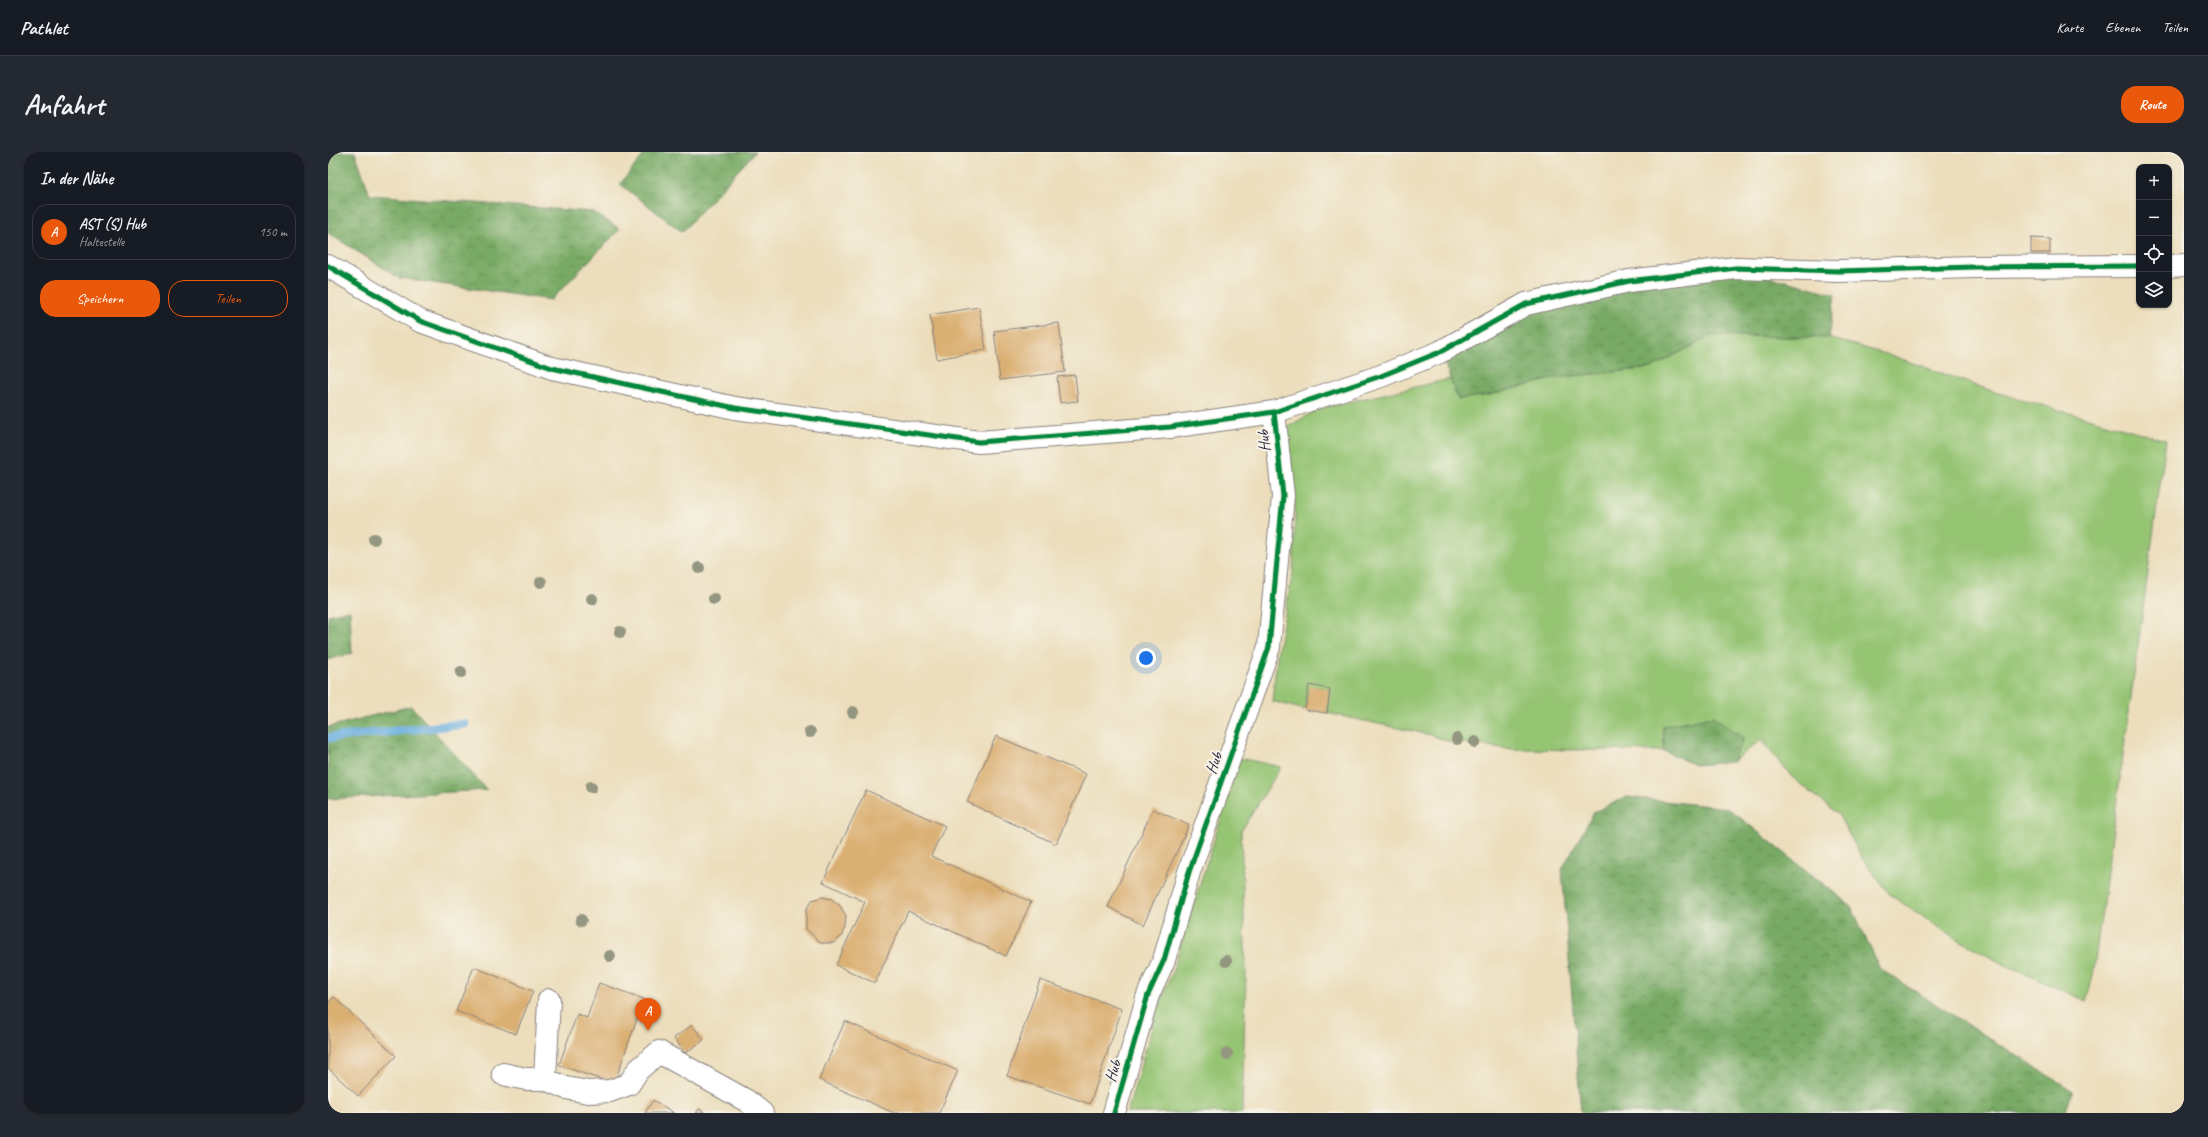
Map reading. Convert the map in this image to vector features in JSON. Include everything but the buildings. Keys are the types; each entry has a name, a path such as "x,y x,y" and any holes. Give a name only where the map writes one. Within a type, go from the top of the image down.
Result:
{"street":[{"path":"2172,266 2184,265"},
{"path":"328,266 420,321 552,368 735,408 979,442 1170,427 1274,412 1381,376 1440,352 1526,304 1628,281 1736,268 1839,271 1974,267 2136,266"},
{"name":"Hub","path":"1114,1113 1148,995 1164,960 1189,872 1269,648 1282,496 1274,412"},
{"path":"545,1079 549,1000"},
{"path":"503,1074 526,1079 545,1079 566,1088 588,1092 610,1091 629,1084 638,1070 658,1052 747,1100 762,1113"}],"green space":[{"path":"328,152 355,152 370,195 593,212 620,229 551,300 399,278 328,233"},
{"path":"646,152 755,152 682,232 620,184"},
{"path":"1736,268 1835,294 1829,338 1712,335 1651,368 1555,378 1489,395 1458,399 1440,352 1526,304"},
{"path":"1712,335 1829,338 1893,356 1995,392 2166,440 2093,976 2086,1001 2001,963 1952,936 1890,895 1863,860 1838,814 1792,777 1761,740 1732,762 1744,738 1663,726 1664,751 1513,749 1451,742 1431,735 1327,713 1330,689 1309,686 1305,710 1272,701 1278,650 1293,572 1295,517 1288,427 1318,409 1450,379 1458,399 1489,395 1555,378 1651,368"},
{"path":"350,610 352,653 328,660 328,615"},
{"path":"411,706 487,790 328,799 328,727"},
{"path":"1713,716 1744,738 1732,762 1695,765 1664,751 1663,726"},
{"path":"1240,758 1281,767 1241,831 1246,974 1242,1113 1127,1113 1158,1007 1172,973"},
{"path":"1627,797 1728,808 1851,906 1880,969 2073,1091 2065,1113 1581,1113 1562,869 1594,812"}],"waterway":[{"path":"328,738 465,724"}],"cycle path":[{"path":"328,266 420,321 552,368 735,408 979,442 1170,427 1274,412 1381,376 1440,352 1526,304 1629,281 1736,268 1839,271 1974,267 2136,266"},
{"path":"1114,1113 1148,995 1164,960 1189,872 1269,647 1283,496 1274,412"}],"place":[{"name":"AST (S) Hub","path":"648,1031"}]}
